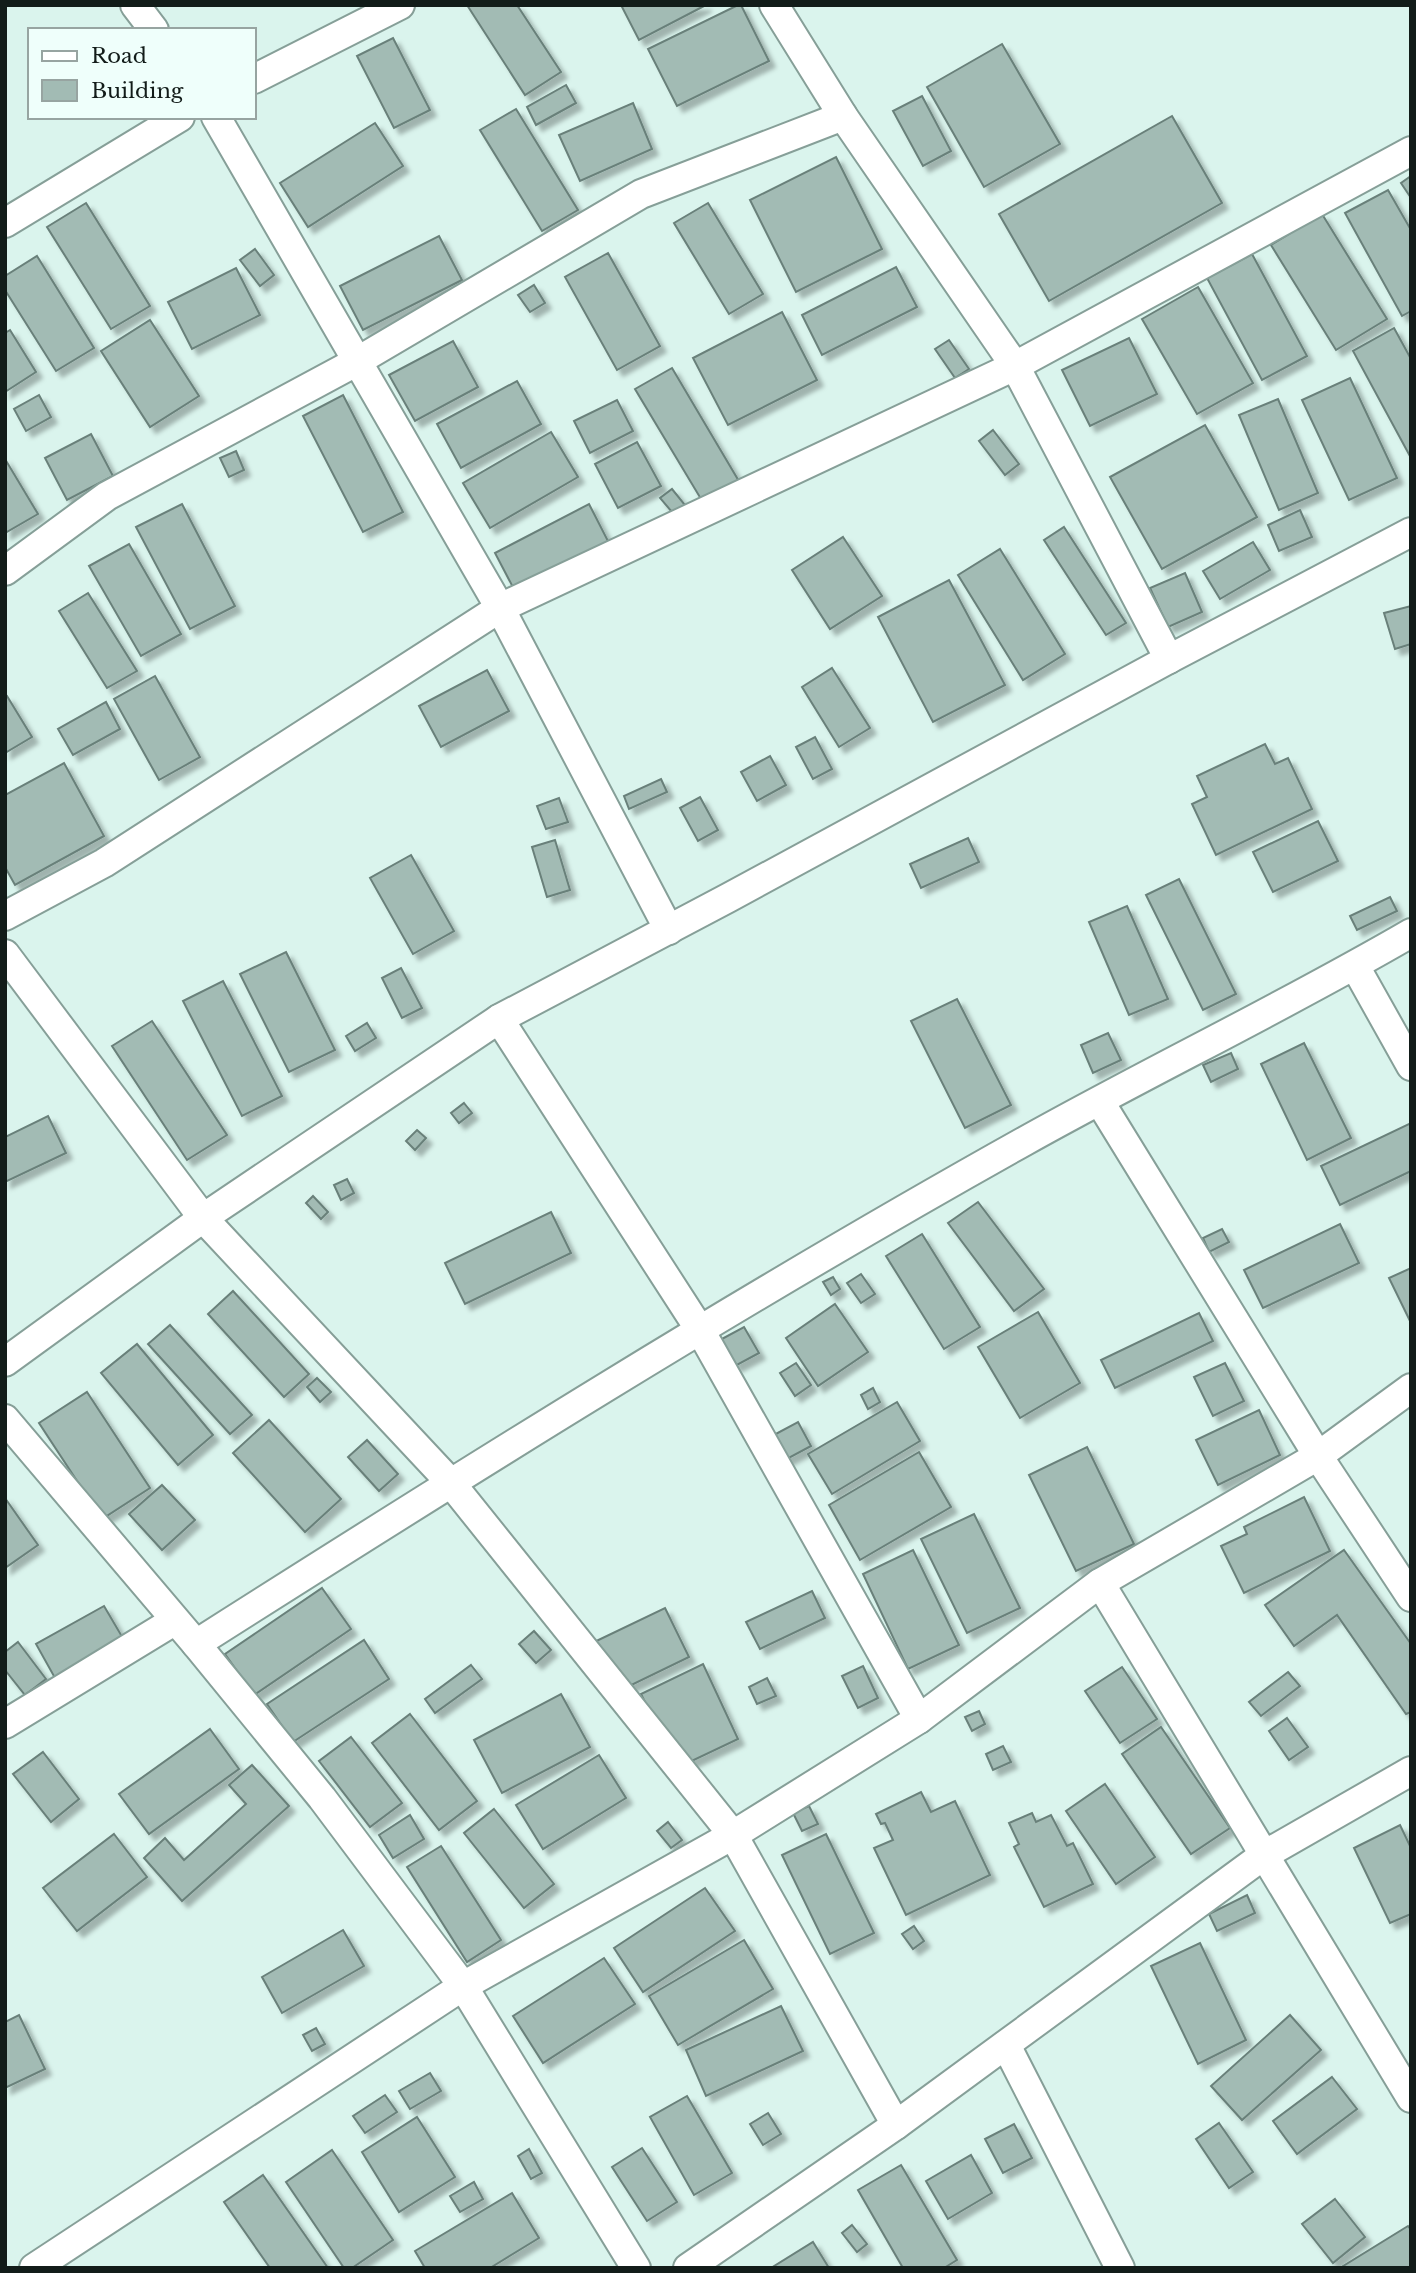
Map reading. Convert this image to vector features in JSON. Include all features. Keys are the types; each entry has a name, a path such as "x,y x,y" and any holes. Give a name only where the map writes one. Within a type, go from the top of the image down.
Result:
{"street":[{"path":"135,5 152,28"},
{"path":"256,78 400,5"},
{"path":"774,5 843,116 1015,366 1169,659"},
{"path":"5,571 107,496 356,362 641,194 843,116"},
{"path":"5,223 177,119"},
{"path":"217,119 499,608 668,930"},
{"path":"5,916 104,863 499,608 1015,366 1411,151"},
{"path":"5,1362 203,1218 499,1019 1411,532"},
{"path":"195,1644 450,1482 700,1331 1026,1141 1355,966 1411,933"},
{"path":"5,954 203,1218 450,1482 733,1835 896,2125"},
{"path":"1355,966 1411,1066"},
{"path":"499,1019 700,1331 919,1719"},
{"path":"1100,1102 1318,1457 1411,1597"},
{"path":"34,2268 463,1986 733,1835 919,1719 1100,1583 1318,1457 1411,1388"},
{"path":"5,1419 323,1798 463,1986 636,2268"},
{"path":"1100,1583 1411,2098"},
{"path":"5,1724 174,1621"},
{"path":"688,2268 896,2125 1264,1855 1411,1771"},
{"path":"1006,2045 1120,2268"}],"building":[{"path":"467,5 517,5 561,72 525,95"},
{"path":"621,5 706,5 639,40"},
{"path":"741,5 769,61 677,106 648,49"},
{"path":"393,38 430,110 394,128 357,56"},
{"path":"1002,44 1060,144 984,187 927,87"},
{"path":"566,85 576,103 536,125 527,107"},
{"path":"922,96 951,151 923,166 893,111"},
{"path":"633,103 652,149 580,181 559,135"},
{"path":"516,109 578,210 542,231 480,130"},
{"path":"1172,116 1222,203 1049,301 999,214"},
{"path":"375,123 403,166 308,227 280,183"},
{"path":"836,157 882,249 796,292 750,200"},
{"path":"1411,176 1411,198 1401,183"},
{"path":"1388,190 1411,230 1411,311 1402,316 1345,213"},
{"path":"86,203 150,306 111,329 47,227"},
{"path":"708,203 763,294 729,314 674,223"},
{"path":"1322,214 1387,319 1336,350 1271,245"},
{"path":"439,236 462,280 363,330 340,286"},
{"path":"255,249 274,275 260,286 240,260"},
{"path":"608,253 660,346 617,370 565,277"},
{"path":"1252,254 1307,356 1262,380 1207,278"},
{"path":"37,256 94,348 56,371 5,290 5,276"},
{"path":"896,267 917,307 822,355 802,315"},
{"path":"236,268 260,315 192,349 168,302"},
{"path":"534,285 545,303 530,312 518,295"},
{"path":"1198,287 1253,383 1197,414 1142,319"},
{"path":"782,312 817,380 728,425 693,358"},
{"path":"150,320 199,396 150,427 101,351"},
{"path":"1394,328 1411,359 1411,458 1353,351"},
{"path":"10,330 36,372 5,392 5,333"},
{"path":"1129,338 1157,394 1090,426 1062,370"},
{"path":"949,340 969,369 955,378 935,349"},
{"path":"453,341 478,387 415,421 389,375"},
{"path":"672,368 740,483 704,504 635,389"},
{"path":"1350,378 1397,478 1349,500 1302,400"},
{"path":"517,381 541,424 461,468 437,424"},
{"path":"39,395 51,417 26,431 14,409"},
{"path":"343,395 403,512 363,532 303,416"},
{"path":"1278,399 1318,493 1279,510 1239,415"},
{"path":"617,400 633,431 590,453 574,421"},
{"path":"1205,425 1257,517 1162,569 1110,477"},
{"path":"993,430 1019,464 1005,475 979,441"},
{"path":"551,432 578,477 490,528 463,483"},
{"path":"91,434 113,476 67,500 45,458"},
{"path":"637,442 661,486 618,508 595,464"},
{"path":"236,451 244,470 229,477 220,458"},
{"path":"5,459 38,514 5,533"},
{"path":"672,489 689,510 678,519 660,498"},
{"path":"182,504 235,606 190,629 136,527"},
{"path":"589,504 610,545 516,593 495,553"},
{"path":"1300,510 1312,537 1279,551 1268,525"},
{"path":"1064,527 1126,623 1106,635 1044,540"},
{"path":"843,537 882,596 830,629 792,570"},
{"path":"1253,542 1270,570 1220,599 1203,571"},
{"path":"129,544 181,634 141,656 89,566"},
{"path":"1000,549 1065,654 1023,680 958,575"},
{"path":"1185,573 1202,612 1168,627 1150,588"},
{"path":"949,580 1005,685 933,722 878,617"},
{"path":"88,593 137,671 107,688 59,611"},
{"path":"1411,606 1411,644 1395,649 1384,613"},
{"path":"832,668 870,728 839,747 802,687"},
{"path":"487,670 509,711 441,747 419,706"},
{"path":"155,676 200,757 159,780 114,699"},
{"path":"7,696 32,737 5,753 5,697"},
{"path":"106,702 120,729 73,755 58,729"},
{"path":"815,737 832,769 813,779 796,747"},
{"path":"1265,744 1275,764 1288,758 1312,809 1216,855 1192,804 1207,797 1197,776"},
{"path":"770,756 786,785 757,801 741,772"},
{"path":"64,763 104,836 15,885 5,867 5,795"},
{"path":"661,779 667,792 629,809 624,796"},
{"path":"700,797 718,830 698,841 680,808"},
{"path":"559,798 568,822 546,829 537,806"},
{"path":"1318,821 1338,861 1273,892 1253,852"},
{"path":"968,838 979,862 921,888 910,864"},
{"path":"555,840 570,890 547,897 532,847"},
{"path":"411,855 454,931 413,954 370,878"},
{"path":"1179,879 1236,994 1203,1010 1146,895"},
{"path":"1390,897 1397,911 1357,930 1350,916"},
{"path":"1127,906 1168,999 1129,1015 1089,922"},
{"path":"286,952 335,1050 289,1072 240,974"},
{"path":"401,968 422,1008 402,1018 382,978"},
{"path":"223,981 282,1096 242,1116 183,1001"},
{"path":"957,999 1011,1105 965,1128 911,1021"},
{"path":"152,1021 227,1135 187,1160 112,1046"},
{"path":"367,1023 376,1038 355,1051 346,1036"},
{"path":"1108,1033 1121,1060 1093,1073 1081,1045"},
{"path":"1304,1043 1351,1138 1307,1160 1261,1064"},
{"path":"1231,1053 1238,1069 1211,1082 1203,1065"},
{"path":"464,1103 472,1113 459,1123 451,1113"},
{"path":"48,1116 66,1153 5,1182 5,1137"},
{"path":"1411,1123 1411,1171 1340,1205 1321,1166"},
{"path":"417,1130 426,1138 415,1150 406,1141"},
{"path":"347,1179 354,1193 341,1200 334,1185"},
{"path":"313,1196 328,1212 321,1219 306,1203"},
{"path":"978,1202 1044,1289 1014,1311 948,1223"},
{"path":"551,1212 571,1253 465,1304 445,1263"},
{"path":"1340,1224 1359,1263 1263,1308 1244,1270"},
{"path":"1222,1229 1229,1242 1209,1252 1203,1238"},
{"path":"922,1234 980,1327 944,1349 886,1256"},
{"path":"1411,1268 1411,1323 1389,1278"},
{"path":"861,1274 875,1294 861,1303 847,1283"},
{"path":"833,1277 840,1289 831,1295 823,1282"},
{"path":"233,1291 309,1374 284,1397 208,1314"},
{"path":"835,1304 868,1352 818,1386 786,1338"},
{"path":"1038,1312 1080,1383 1020,1418 978,1347"},
{"path":"1199,1313 1213,1341 1115,1388 1101,1360"},
{"path":"170,1325 252,1415 230,1434 148,1344"},
{"path":"744,1327 759,1353 735,1366 720,1340"},
{"path":"137,1344 213,1435 178,1465 101,1373"},
{"path":"796,1363 811,1385 795,1396 780,1373"},
{"path":"1225,1363 1244,1401 1213,1416 1194,1377"},
{"path":"317,1378 331,1392 320,1402 307,1387"},
{"path":"873,1388 880,1402 868,1409 861,1395"},
{"path":"87,1392 150,1488 102,1519 39,1423"},
{"path":"897,1402 920,1441 832,1494 808,1454"},
{"path":"1259,1410 1280,1455 1218,1485 1196,1440"},
{"path":"269,1420 341,1499 305,1532 233,1453"},
{"path":"798,1422 811,1446 785,1460 772,1436"},
{"path":"367,1440 398,1474 379,1491 348,1457"},
{"path":"1087,1447 1134,1544 1076,1571 1029,1475"},
{"path":"919,1452 951,1507 860,1560 829,1505"},
{"path":"162,1485 195,1520 162,1550 129,1514"},
{"path":"1304,1497 1330,1551 1244,1593 1221,1546 1247,1534 1244,1527"},
{"path":"5,1498 38,1545 5,1568"},
{"path":"974,1514 1020,1608 967,1633 921,1539"},
{"path":"913,1550 959,1645 908,1669 863,1574"},
{"path":"1344,1550 1411,1644 1411,1712 1406,1714 1337,1615 1294,1646 1265,1605"},
{"path":"322,1588 351,1629 254,1695 225,1654"},
{"path":"812,1591 825,1618 760,1649 746,1622"},
{"path":"104,1606 124,1640 55,1678 36,1644"},
{"path":"665,1608 689,1657 617,1692 588,1645"},
{"path":"534,1631 551,1650 536,1663 519,1644"},
{"path":"364,1640 389,1679 293,1742 267,1704"},
{"path":"18,1642 46,1679 25,1695 5,1670 5,1652"},
{"path":"703,1664 738,1739 677,1768 641,1694"},
{"path":"471,1665 482,1679 435,1713 425,1699"},
{"path":"863,1666 878,1698 858,1708 842,1676"},
{"path":"1122,1667 1157,1719 1120,1743 1085,1691"},
{"path":"1288,1672 1300,1686 1261,1716 1249,1702"},
{"path":"767,1678 776,1696 757,1704 749,1687"},
{"path":"561,1694 590,1747 502,1793 474,1740"},
{"path":"979,1711 985,1724 972,1731 965,1717"},
{"path":"410,1714 477,1801 439,1830 372,1743"},
{"path":"1287,1718 1308,1747 1289,1760 1269,1731"},
{"path":"1161,1727 1230,1828 1191,1854 1122,1754"},
{"path":"210,1729 239,1769 149,1834 119,1794"},
{"path":"351,1737 402,1803 370,1827 319,1761"},
{"path":"1003,1746 1011,1762 993,1770 986,1754"},
{"path":"43,1752 79,1799 51,1822 13,1774"},
{"path":"599,1755 626,1798 543,1849 516,1805"},
{"path":"252,1765 289,1806 182,1901 144,1858 165,1838 184,1860 246,1804 229,1785"},
{"path":"1105,1784 1155,1857 1116,1884 1066,1811"},
{"path":"921,1792 931,1812 955,1801 990,1875 906,1915 874,1848 893,1840 885,1823 881,1824 876,1814"},
{"path":"809,1806 818,1824 802,1831 793,1813"},
{"path":"494,1809 554,1884 524,1908 464,1833"},
{"path":"1032,1813 1036,1822 1051,1815 1067,1846 1073,1843 1093,1884 1044,1907 1014,1847 1019,1844 1009,1823"},
{"path":"410,1815 424,1839 393,1858 379,1835"},
{"path":"668,1822 682,1840 671,1848 657,1831"},
{"path":"1400,1825 1411,1848 1411,1914 1390,1923 1354,1848"},
{"path":"114,1834 147,1877 77,1931 43,1888"},
{"path":"826,1834 874,1933 830,1954 782,1855"},
{"path":"441,1846 501,1940 467,1962 407,1867"},
{"path":"705,1888 735,1931 643,1992 614,1948"},
{"path":"1247,1895 1255,1913 1217,1931 1209,1914"},
{"path":"914,1926 924,1941 913,1949 902,1934"},
{"path":"343,1930 364,1966 282,2013 262,1977"},
{"path":"744,1940 773,1989 678,2045 649,1996"},
{"path":"1200,1943 1246,2040 1198,2064 1151,1966"},
{"path":"604,1958 635,2004 543,2063 513,2016"},
{"path":"781,2006 803,2051 706,2096 686,2050"},
{"path":"19,2015 45,2069 5,2088 5,2022"},
{"path":"1290,2015 1321,2050 1242,2120 1211,2086"},
{"path":"316,2028 325,2044 312,2051 303,2035"},
{"path":"430,2073 441,2091 410,2109 399,2091"},
{"path":"1332,2077 1357,2109 1297,2154 1273,2121"},
{"path":"385,2095 397,2112 365,2133 353,2116"},
{"path":"687,2096 732,2173 694,2195 650,2117"},
{"path":"768,2113 781,2134 763,2145 750,2124"},
{"path":"417,2117 455,2177 399,2212 362,2152"},
{"path":"1219,2123 1253,2172 1229,2188 1196,2139"},
{"path":"1014,2124 1032,2158 1003,2173 985,2139"},
{"path":"642,2148 677,2202 647,2221 612,2167"},
{"path":"529,2149 542,2173 531,2179 518,2156"},
{"path":"332,2150 393,2240 352,2268 344,2268 286,2182"},
{"path":"971,2155 992,2193 948,2219 926,2181"},
{"path":"901,2165 957,2260 944,2268 903,2268 858,2190"},
{"path":"263,2175 328,2268 270,2268 224,2202"},
{"path":"474,2182 483,2199 460,2212 450,2196"},
{"path":"512,2193 539,2238 490,2268 425,2268 415,2251"},
{"path":"1335,2199 1365,2237 1333,2263 1302,2224"},
{"path":"852,2225 867,2244 857,2252 842,2233"},
{"path":"1408,2226 1411,2230 1411,2268 1340,2268"},
{"path":"813,2242 829,2268 771,2268"}]}
